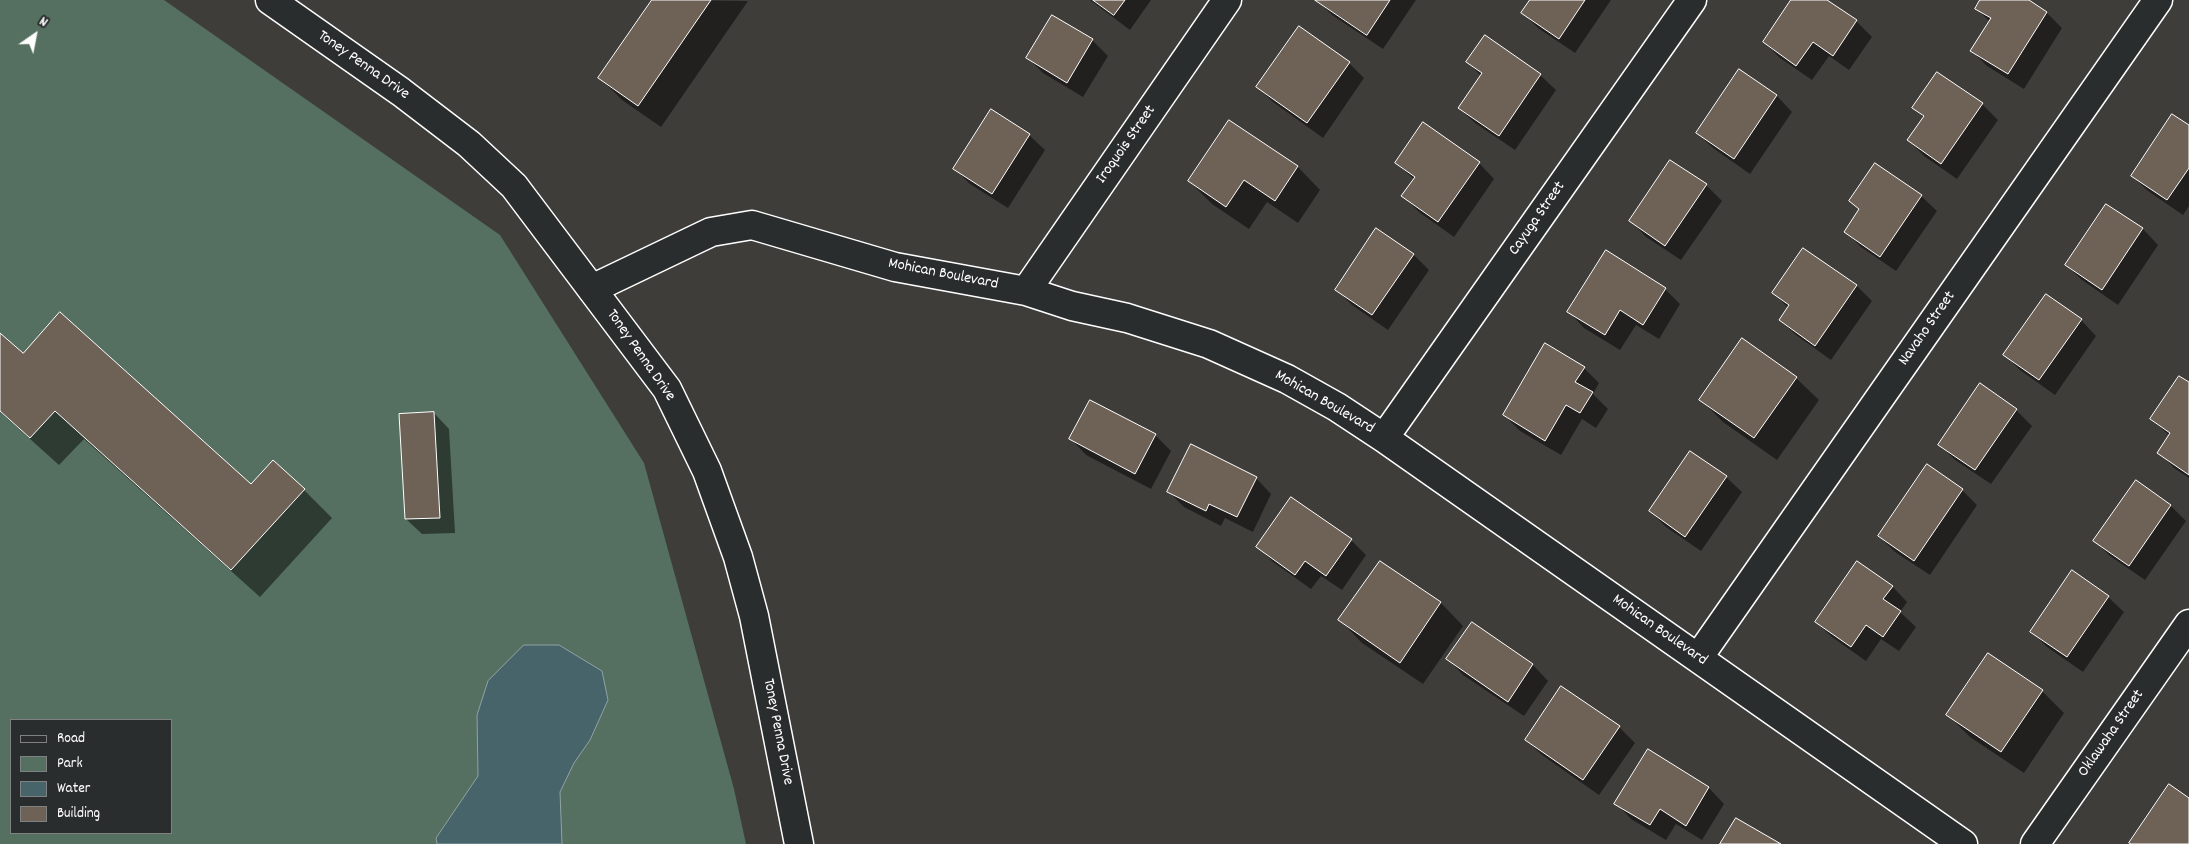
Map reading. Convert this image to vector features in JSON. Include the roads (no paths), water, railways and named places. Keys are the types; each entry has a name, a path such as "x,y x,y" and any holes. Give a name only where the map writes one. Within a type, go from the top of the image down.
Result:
{"street":[{"name":"Toney Penna Drive","path":"270,0 401,92 469,144 514,186 667,389 707,471 738,557 754,616 799,844"},
{"name":"Iroquois Street","path":"1026,290 1227,0"},
{"name":"Cayuga Street","path":"1384,438 1692,0"},
{"name":"Navaho Street","path":"1698,658 2158,0"},
{"name":"Mohican Boulevard","path":"592,289 711,232 752,225 895,267 1026,290 1072,306 1127,318 1209,344 1287,379 1337,407 1384,438 1963,844"},
{"name":"Oklawaha Street","path":"2035,844 2189,624"}],"water":[{"path":"524,645 559,645 602,671 608,700 590,740 574,763 560,792 562,844 437,844 436,838 478,776 477,715 488,681"}]}
